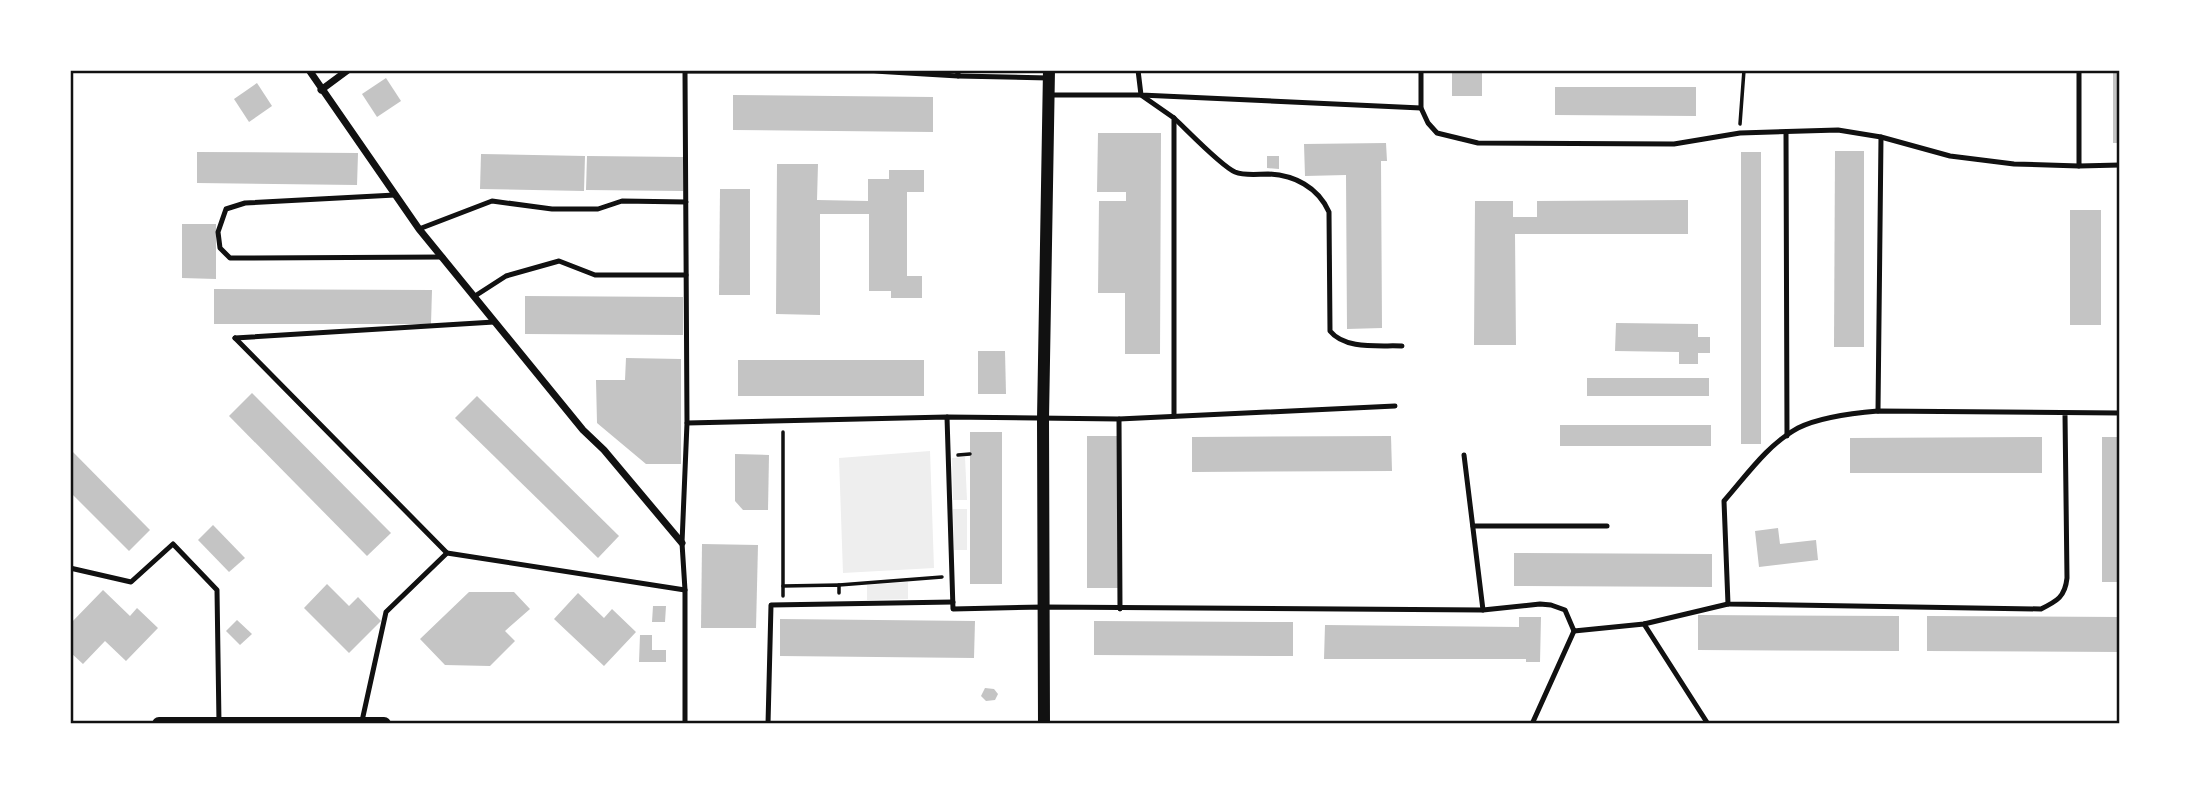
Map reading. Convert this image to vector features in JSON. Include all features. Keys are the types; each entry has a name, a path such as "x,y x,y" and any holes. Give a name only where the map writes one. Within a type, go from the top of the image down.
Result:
{"main road":[{"path":"159,724 384,724"}],"street":[{"path":"309,70 320,90 419,229 583,430 604,450 682,543"},
{"path":"320,90 348,70"},
{"path":"1044,724 1043,419 1049,74"}],"lane":[{"path":"1138,70 1142,95 1174,118 1237,173 1282,176 1304,183 1312,189 1329,212 1330,331 1335,337 1350,343 1402,345"},
{"path":"1421,70 1421,108 1428,123 1437,133 1478,143 1674,144 1740,133 1838,130 1881,137 1950,156 2014,164 2120,165"},
{"path":"2079,70 2079,166"},
{"path":"685,724 685,590 682,543 687,423 685,71 1049,74"},
{"path":"1049,95 1142,95 1421,108"},
{"path":"1174,118 1174,416"},
{"path":"1786,132 1787,436"},
{"path":"1878,411 1881,137"},
{"path":"395,195 245,204 226,209 218,232 220,248 230,258 443,257"},
{"path":"419,229 492,201 552,209 598,209 622,201 686,202"},
{"path":"475,296 506,276 559,261 595,275 685,275"},
{"path":"494,322 235,338 447,553 685,590"},
{"path":"687,423 947,417 1119,419 1395,406"},
{"path":"1728,604 1724,501 1774,445 1799,427 1835,417 1878,411 2120,413"},
{"path":"1574,631 1644,624 1728,604 2041,609 2060,599 2066,589 2065,414"},
{"path":"947,417 953,609 1044,607 1483,610 1551,605 1564,610 1574,631"},
{"path":"1119,419 1119,609"},
{"path":"1464,455 1483,610"},
{"path":"1473,526 1607,526"},
{"path":"70,568 131,582 173,544 217,590 219,723"},
{"path":"362,724 386,612 447,553"},
{"path":"768,724 771,605 953,603"},
{"path":"1644,624 1708,724"},
{"path":"1531,724 1574,631"}],"path":[{"path":"1740,133 1744,70"},
{"path":"783,421 783,605"},
{"path":"783,586 952,577"},
{"path":"839,585 839,604"}],"shaded area":[{"path":"930,451 934,568 843,573 839,458"},
{"path":"965,457 967,500 953,500 952,458"},
{"path":"953,509 967,509 967,550 954,550"},
{"path":"908,582 908,599 867,600 867,585"}],"building":[{"path":"1452,70 1482,70 1482,96 1452,96"},
{"path":"2113,70 2120,70 2120,143 2113,143"},
{"path":"386,78 401,101 377,117 362,94"},
{"path":"257,83 272,106 249,122 234,99"},
{"path":"1555,87 1696,87 1696,116 1555,115"},
{"path":"733,95 933,97 933,132 733,130"},
{"path":"1098,133 1161,133 1160,354 1125,354 1125,293 1098,293 1099,201 1126,201 1126,192 1097,192"},
{"path":"1386,143 1387,161 1381,161 1382,328 1347,329 1346,175 1305,176 1304,144"},
{"path":"1835,151 1864,151 1864,347 1834,347"},
{"path":"197,152 358,153 357,185 197,183"},
{"path":"1741,152 1761,152 1761,444 1741,444"},
{"path":"481,154 585,156 584,191 480,189"},
{"path":"587,156 683,157 683,191 586,190"},
{"path":"1267,156 1279,156 1279,169 1267,168"},
{"path":"777,164 818,164 817,200 868,201 868,179 889,179 889,170 924,170 924,192 907,192 907,276 922,276 922,298 891,298 891,291 869,291 869,214 820,214 820,315 776,314"},
{"path":"720,189 750,189 750,295 719,295"},
{"path":"1688,200 1688,234 1515,234 1516,345 1474,345 1475,201 1513,201 1513,217 1537,217 1537,201"},
{"path":"2070,210 2101,210 2101,325 2070,325"},
{"path":"182,224 216,224 216,279 182,278"},
{"path":"214,289 432,290 431,324 214,324"},
{"path":"525,296 683,297 683,335 525,334"},
{"path":"1616,323 1698,324 1698,337 1710,337 1710,353 1698,353 1698,364 1679,364 1679,352 1615,351"},
{"path":"978,351 1005,351 1006,394 978,394"},
{"path":"626,358 681,359 681,464 646,464 597,423 596,380 625,380"},
{"path":"738,360 924,360 924,396 738,396"},
{"path":"1587,378 1709,378 1709,396 1587,396"},
{"path":"252,393 391,533 367,556 229,416"},
{"path":"477,396 619,536 598,558 455,418"},
{"path":"1560,425 1711,425 1711,446 1560,446"},
{"path":"970,432 1002,432 1002,584 970,584"},
{"path":"1087,436 1119,436 1118,588 1087,588"},
{"path":"1391,436 1392,471 1192,472 1192,437"},
{"path":"2042,437 2042,473 1850,473 1850,438"},
{"path":"2102,437 2120,437 2120,582 2102,582"},
{"path":"70,449 150,530 129,551 70,492"},
{"path":"735,454 769,455 768,510 743,510 735,501"},
{"path":"213,525 245,558 229,572 198,540"},
{"path":"1778,528 1780,544 1816,540 1818,560 1759,567 1755,531"},
{"path":"702,544 758,545 756,628 701,628"},
{"path":"1514,553 1712,554 1712,587 1514,586"},
{"path":"327,584 349,606 358,597 381,621 349,653 304,608"},
{"path":"103,590 130,616 137,608 158,628 126,661 105,641 83,664 70,652 70,624"},
{"path":"469,592 514,592 530,609 505,631 515,641 490,666 445,665 420,639"},
{"path":"578,593 604,618 612,609 636,632 604,666 554,619"},
{"path":"653,606 666,606 665,622 652,622"},
{"path":"1698,615 1899,616 1899,651 1698,650"},
{"path":"1927,616 2120,617 2120,652 1927,651"},
{"path":"1519,617 1541,617 1540,662 1526,662 1526,659 1324,659 1325,625 1519,627"},
{"path":"780,619 975,621 974,658 780,656"},
{"path":"237,620 252,634 240,645 226,631"},
{"path":"1094,621 1293,622 1293,656 1094,655"},
{"path":"640,635 652,635 652,650 666,650 666,662 639,662"},
{"path":"985,688 994,689 998,694 995,700 986,701 981,696"}]}
